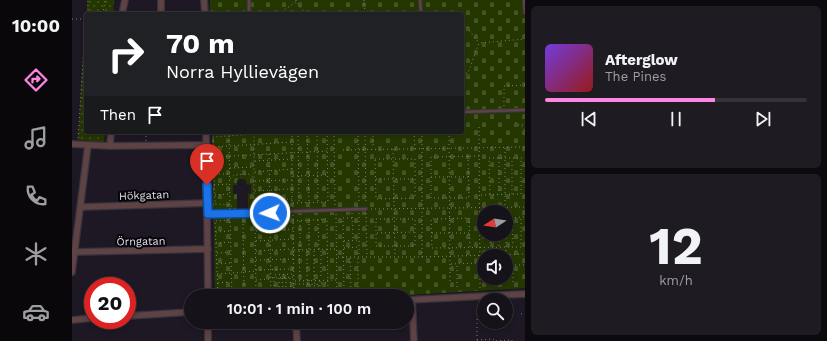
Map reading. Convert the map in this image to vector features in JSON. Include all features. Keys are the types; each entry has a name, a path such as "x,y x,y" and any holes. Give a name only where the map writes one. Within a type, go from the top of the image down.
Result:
{"street":[{"path":"122,12 125,0"},
{"path":"161,0 161,12"},
{"path":"204,0 205,12"},
{"path":"110,146 111,134"},
{"path":"206,134 208,289"},
{"path":"75,144 110,146 206,145"},
{"path":"72,272 88,145"},
{"name":"Hökgatan","path":"81,207 208,203"},
{"name":"Örngatan","path":"75,252 208,249"},
{"path":"513,295 525,294"},
{"path":"414,300 477,296"},
{"path":"136,315 184,312"},
{"path":"72,320 84,319"},
{"path":"208,329 208,341"},
{"path":"296,329 297,341"},
{"path":"413,329 414,341"}],"lane":[{"path":"249,0 249,12"},
{"path":"420,0 421,12"},
{"path":"524,0 525,13"},
{"path":"464,112 525,110"},
{"path":"208,214 366,209"}],"path":[{"path":"88,0 88,12"},
{"path":"104,12 105,0"},
{"path":"364,0 365,12"},
{"path":"281,12 296,1 304,12"},
{"path":"72,19 84,18"},
{"path":"464,24 479,43"},
{"path":"479,43 525,39"},
{"path":"75,144 84,41"},
{"path":"464,74 468,74 479,43"},
{"path":"504,111 504,86 525,85"},
{"path":"518,125 525,122"},
{"path":"521,125 525,130"},
{"path":"479,127 480,205"},
{"path":"146,134 146,145"},
{"path":"230,205 215,204 213,137 244,134"},
{"path":"244,289 242,214 254,206 254,134"},
{"path":"298,134 299,203"},
{"path":"307,134 309,203"},
{"path":"317,134 318,203"},
{"path":"292,203 328,202 327,134"},
{"path":"334,134 337,289"},
{"path":"358,134 358,289"},
{"path":"365,134 367,256"},
{"path":"373,134 373,149"},
{"path":"414,134 414,149"},
{"path":"422,134 422,257"},
{"path":"450,134 450,284"},
{"path":"213,147 292,142"},
{"path":"343,150 525,147"},
{"path":"505,148 506,205"},
{"path":"394,149 394,257"},
{"path":"214,157 327,151"},
{"path":"269,154 271,289"},
{"path":"468,156 469,198 431,198 431,157 450,157 468,156 480,156"},
{"path":"490,195 489,158 525,158"},
{"path":"499,158 499,195"},
{"path":"512,158 512,194"},
{"path":"480,195 521,194 521,158"},
{"path":"254,161 292,159"},
{"path":"375,159 394,159 415,159 415,198 376,199 375,159"},
{"path":"230,168 254,167"},
{"path":"254,172 292,169"},
{"path":"214,174 230,174"},
{"path":"230,179 234,175 248,174 254,178"},
{"path":"292,176 327,175"},
{"path":"431,177 469,177"},
{"path":"375,179 415,179"},
{"path":"254,181 292,180"},
{"path":"214,185 230,184"},
{"path":"254,191 292,189"},
{"path":"214,195 230,194"},
{"path":"254,200 292,199"},
{"path":"513,207 525,207"},
{"path":"366,209 477,208"},
{"path":"352,210 353,240"},
{"path":"255,213 256,289"},
{"path":"470,247 469,218 431,219 432,248 521,247 521,217"},
{"path":"513,218 525,217"},
{"path":"344,289 343,218 352,218"},
{"path":"394,219 415,219 415,246 376,246 376,220 394,219"},
{"path":"217,289 215,221 230,220"},
{"path":"300,220 300,280"},
{"path":"308,220 309,250"},
{"path":"318,220 319,249"},
{"path":"293,221 328,220 328,289"},
{"path":"255,231 293,229"},
{"path":"215,232 230,231"},
{"path":"376,233 415,232"},
{"path":"431,233 469,233"},
{"path":"255,241 293,239"},
{"path":"343,241 359,240"},
{"path":"480,241 480,247"},
{"path":"490,241 490,247"},
{"path":"499,241 499,247"},
{"path":"506,241 506,247"},
{"path":"513,241 513,247"},
{"path":"216,243 231,242"},
{"path":"343,248 359,247"},
{"path":"320,289 321,249"},
{"path":"256,250 336,249"},
{"path":"306,250 309,289"},
{"path":"314,250 314,280"},
{"path":"216,253 231,252"},
{"path":"513,254 525,254"},
{"path":"336,258 367,256 422,257 477,255"},
{"path":"350,257 351,289"},
{"path":"256,260 294,259"},
{"path":"216,264 231,263"},
{"path":"450,264 477,263"},
{"path":"457,264 457,287"},
{"path":"513,265 525,265"},
{"path":"217,274 294,269"},
{"path":"274,289 274,275 294,274"},
{"path":"279,277 279,289"},
{"path":"282,277 283,289"},
{"path":"286,277 286,289"},
{"path":"290,277 291,289"},
{"path":"256,280 294,277"},
{"path":"294,281 337,280"},
{"path":"217,283 231,282"},
{"path":"294,284 317,286 328,283"},
{"path":"521,314 525,313"},
{"path":"477,316 477,341 512,341"}],"green space":[{"path":"87,0 114,0 113,12 87,12"},
{"path":"210,0 525,0 525,288 414,294 414,289 215,289 212,134 464,134 464,12 210,12","holes":["239,179 245,179 247,185 251,184 251,193 248,194 248,209 237,209 237,194 233,194 233,185 237,185 237,181"]},
{"path":"84,38 84,134 105,134 104,142 78,140"}],"route":[{"path":"207,185 208,214 270,213"}]}
